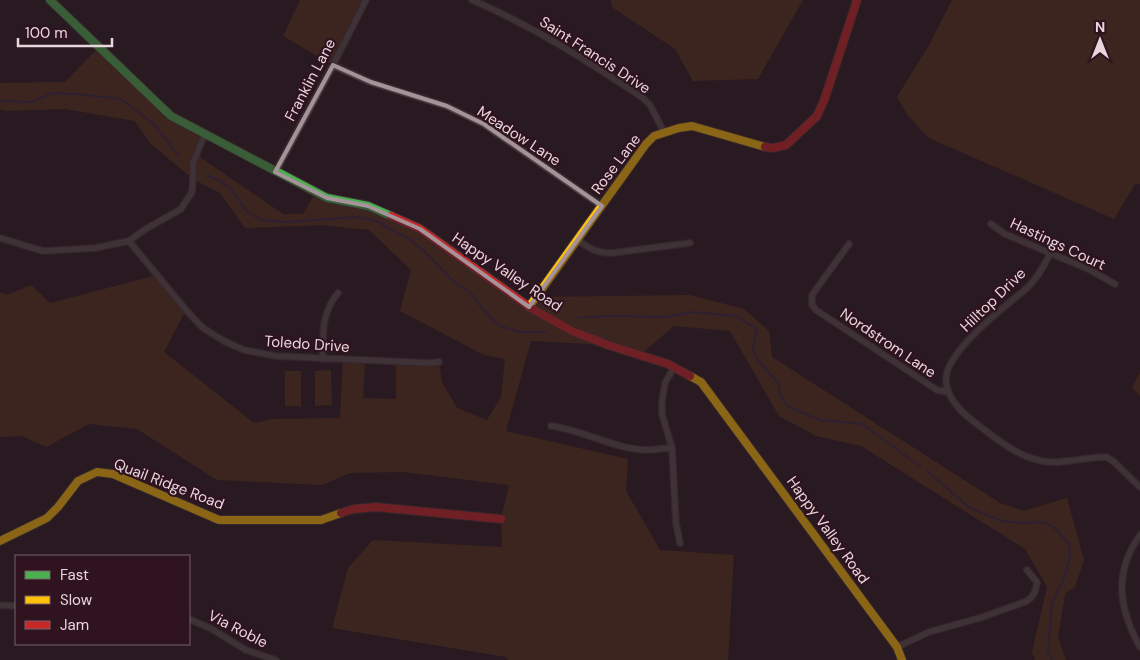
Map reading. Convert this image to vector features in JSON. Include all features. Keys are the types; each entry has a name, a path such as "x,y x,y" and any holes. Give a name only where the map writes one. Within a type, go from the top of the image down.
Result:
{"street":[{"name":"Happy Valley Road","path":"50,0 171,116 327,198 368,206 420,229 529,307 608,346 668,364 700,382 897,648 902,660"},
{"name":"Franklin Lane","path":"275,172 366,0"},
{"name":"Saint Francis Drive","path":"472,0 538,31 643,98 650,105 664,132"},
{"name":"Rose Lane","path":"529,307 646,144 654,136 692,126 706,128 757,146 773,148 786,145 817,116 825,98 857,0"},
{"name":"Meadow Lane","path":"333,65 371,82 446,106 484,124 602,206"},
{"path":"0,238 43,251 95,248 129,241 144,230 181,209 192,192 194,179 193,163 205,134"},
{"name":"Hastings Court","path":"991,224 1005,234 1088,269 1115,284"},
{"path":"577,240 595,252 602,253 690,243"},
{"name":"Toledo Drive","path":"129,241 203,328 224,341 244,350 259,354 323,359 439,362"},
{"name":"Nordstrom Lane","path":"849,244 812,295 812,305 816,310 936,390 948,392 964,414 1000,442 1040,461 1056,462 1106,457 1113,461 1140,487"},
{"name":"Hilltop Drive","path":"948,392 946,380 949,368 956,356 996,313 1028,287 1044,266 1050,254"},
{"path":"323,359 324,321 332,300 338,293"},
{"path":"674,367 665,383 662,414 672,448 675,513 680,543"},
{"path":"551,426 566,428 617,445 645,450 672,448"},
{"name":"Quail Ridge Road","path":"0,541 47,518 78,481 97,472 113,474 219,520 321,520 354,509 376,507 501,519"},
{"path":"1140,535 1125,568 1122,600 1130,628 1140,647"},
{"path":"897,648 929,632 983,617 1032,598 1037,582 1027,570"},
{"path":"0,605 15,606"},
{"name":"Via Roble","path":"190,619 210,628 246,650 276,660"}],"highlighted area":[{"path":"333,65 371,82 447,106 484,124 602,206 529,307 420,229 368,206 327,198 275,172"}],"shaded area":[{"path":"300,0 366,0 333,65 283,36"},
{"path":"610,0 803,0 758,79 693,81 675,49 613,8"},
{"path":"952,0 1140,0 1140,184 1135,184 1114,219 929,138 908,116 897,97 929,45"},
{"path":"99,47 159,106 205,134 197,155 283,214 303,214 316,192 399,219 529,307 536,297 690,295 744,309 769,331 772,357 1000,503 1024,511 1067,498 1084,560 1075,587 1065,594 1058,637 1066,660 1035,660 1032,652 1047,587 1025,549 861,446 816,436 779,416 730,331 674,326 640,355 608,345 531,341 506,431 628,459 626,491 660,550 734,555 728,660 508,660 506,657 332,628 348,568 373,540 502,547 501,519 509,485 403,472 350,473 322,485 217,480 137,429 89,424 46,447 22,436 0,437 0,292 7,295 31,285 50,303 157,275 186,310 164,352 254,423 273,419 340,418 343,360 365,361 363,398 396,399 396,362 439,362 442,382 457,408 487,420 501,397 505,359 484,355 400,311 411,270 369,230 322,225 245,228 220,193 193,179 150,143 135,121 65,109 5,111 0,109 0,83 65,82"},
{"path":"331,370 332,405 315,406 315,371"},
{"path":"285,371 301,371 301,406 285,406"},
{"path":"1140,373 1140,396 1132,387"}],"waterway":[{"path":"0,101 32,102 52,93 121,99 154,124 178,155"},
{"path":"207,175 220,181 232,190 247,212 261,220 287,222 357,217 374,220 409,239 422,249 455,283 471,293 480,306 498,325 519,332 546,332"},
{"path":"579,318 607,316 666,317 693,312 736,316 757,329 753,348 757,359 779,384 780,396 789,407 820,420 862,424 920,466"},
{"path":"927,471 970,508 1002,521 1044,522 1057,530 1069,544 1070,557 1064,578 1052,603 1048,652 1052,660"}],"traffic: fast":[{"path":"50,0 171,116 327,198 368,206 391,216"}],"traffic: slow":[{"path":"529,307 646,144 654,136 692,126 765,147"},
{"path":"690,376 701,382 897,647 902,660"},
{"path":"0,541 47,518 78,481 97,472 113,474 219,520 321,520 341,513"}],"traffic: jam":[{"path":"765,147 773,148 786,145 817,116 825,98 857,0"},
{"path":"391,216 420,229 529,307 572,331 608,345 668,364 690,376"},
{"path":"341,513 354,509 376,507 501,519"}]}
